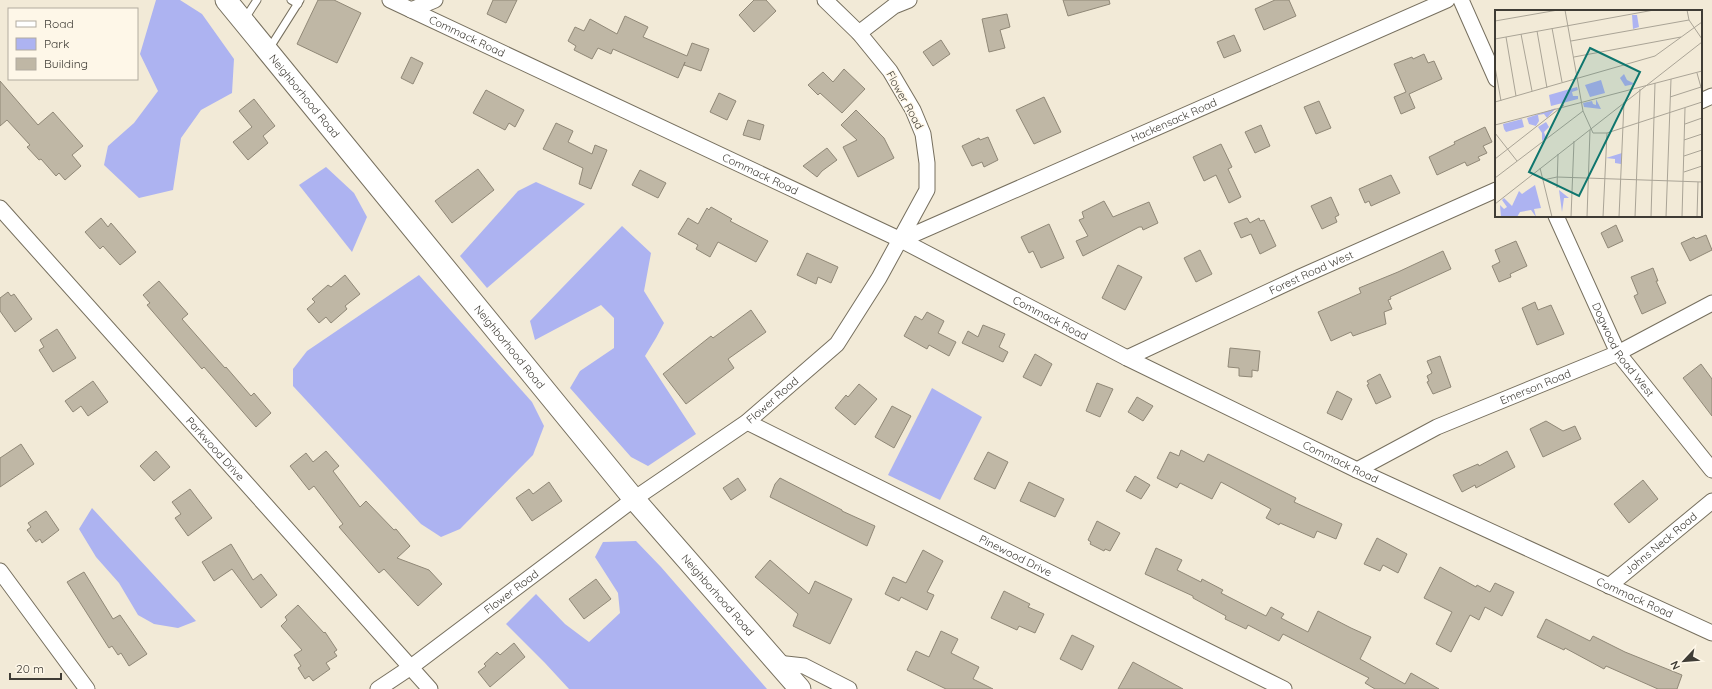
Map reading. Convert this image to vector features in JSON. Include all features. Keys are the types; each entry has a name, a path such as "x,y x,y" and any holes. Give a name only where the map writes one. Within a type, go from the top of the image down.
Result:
{"main road":[{"name":"Neighborhood Road","path":"226,0 634,499 800,689"}],"street":[{"name":"Commack Road","path":"390,0 901,240 1127,358 1357,470 1712,633"},
{"path":"411,10 435,0"},
{"name":"Flower Road","path":"378,689 410,667 634,499 747,422 837,344 901,240 927,190 927,163 923,134 913,110 890,71 859,33 825,0"},
{"path":"859,33 894,6 909,0"},
{"name":"Hackensack Road","path":"901,240 1447,0"},
{"path":"1461,0 1495,77"},
{"path":"1702,100 1712,96"},
{"name":"Forest Road West","path":"1127,358 1300,277 1495,190"},
{"name":"Parkwood Drive","path":"0,208 430,689"},
{"name":"Dogwood Road West","path":"1556,217 1618,353 1712,470"},
{"name":"Emerson Road","path":"1357,470 1437,427 1618,353 1712,303"},
{"name":"Pinewood Drive","path":"747,422 1284,689"},
{"name":"Johns Neck Road","path":"1610,586 1712,501"},
{"path":"0,571 87,689"},
{"path":"778,663 804,666 848,689"}],"lane":[{"path":"243,21 257,0"},
{"path":"268,51 299,2 291,0"}],"green space":[{"path":"156,0 180,0 202,14 234,59 232,93 201,110 181,138 173,190 139,198 104,165 108,146 134,123 158,91 140,54"},
{"path":"326,167 354,193 367,217 352,252 299,185"},
{"path":"536,182 585,204 487,288 460,256 518,191"},
{"path":"622,226 651,253 644,291 664,323 645,356 696,434 648,466 631,457 570,388 580,371 614,348 614,318 601,305 535,340 530,321"},
{"path":"419,275 532,402 544,426 533,455 460,529 441,537 421,524 293,386 293,369 307,351"},
{"path":"932,388 982,417 940,500 888,475"},
{"path":"92,508 196,621 178,628 154,624 138,615 119,583 96,557 79,529"},
{"path":"636,541 661,567 767,689 569,689 506,624 536,594 565,624 589,642 620,613 618,593 595,557 603,542"}],"building":[{"path":"318,0 334,0 361,13 337,63 297,44"},
{"path":"493,0 517,0 506,23 487,14"},
{"path":"754,0 766,0 776,11 754,32 739,15"},
{"path":"1063,0 1109,0 1110,4 1068,16"},
{"path":"1275,0 1289,0 1296,16 1264,30 1255,9"},
{"path":"1007,14 1010,27 1000,30 1005,48 989,52 982,19"},
{"path":"625,16 648,27 643,37 687,56 692,43 709,49 701,71 684,65 685,62 678,78 613,49 611,54 598,48 592,59 574,50 576,46 568,41 575,27 584,31 590,19 617,34"},
{"path":"1234,35 1241,51 1224,58 1217,42"},
{"path":"941,40 950,54 933,66 923,52"},
{"path":"1424,54 1428,63 1434,61 1442,79 1409,94 1415,108 1401,114 1394,97 1406,92 1394,64 1412,57 1413,59"},
{"path":"411,57 423,63 413,84 401,78"},
{"path":"844,69 865,89 842,113 820,93 818,95 808,85 823,72 833,82"},
{"path":"0,81 38,125 53,112 83,146 72,155 81,166 65,180 59,173 56,176 41,159 39,160 27,147 30,145 7,120 0,126"},
{"path":"486,90 524,110 515,127 509,123 505,130 473,113"},
{"path":"719,93 736,101 727,120 710,112"},
{"path":"1044,97 1061,132 1034,144 1016,110"},
{"path":"254,99 275,126 263,136 268,143 248,160 233,142 252,127 239,111"},
{"path":"1319,101 1331,128 1316,134 1304,107"},
{"path":"856,110 884,138 894,158 858,177 843,147 857,140 841,125"},
{"path":"748,120 764,125 760,140 743,135"},
{"path":"556,123 573,131 568,142 592,154 595,145 607,150 591,189 579,184 583,168 543,149"},
{"path":"1261,125 1270,146 1255,153 1245,132"},
{"path":"1485,127 1492,142 1483,146 1487,153 1478,157 1480,160 1467,166 1465,162 1437,175 1429,157 1455,144 1454,142"},
{"path":"988,137 998,160 984,167 982,162 972,166 962,146 979,138 980,140"},
{"path":"1221,144 1232,167 1228,169 1241,197 1229,203 1216,175 1204,181 1193,157"},
{"path":"827,148 837,160 822,171 817,177 803,166"},
{"path":"478,169 494,190 452,223 435,201"},
{"path":"640,170 666,183 658,198 632,185"},
{"path":"1391,175 1400,193 1371,206 1369,201 1365,203 1359,189"},
{"path":"1331,197 1339,215 1335,217 1337,222 1322,229 1311,206"},
{"path":"1104,201 1113,217 1149,202 1158,223 1143,230 1142,227 1139,227 1083,256 1076,241 1088,236 1079,220 1084,218 1082,212"},
{"path":"711,207 732,219 730,221 768,241 756,262 718,242 710,257 696,249 698,245 678,234 688,218 698,224 707,208 709,210"},
{"path":"101,218 108,227 111,223 136,252 120,265 103,246 100,249 85,232"},
{"path":"1247,218 1250,223 1259,218 1260,221 1264,220 1276,246 1260,254 1251,234 1241,238 1234,223"},
{"path":"1049,224 1064,258 1041,268 1033,251 1029,253 1021,237"},
{"path":"1616,225 1623,241 1608,248 1601,233"},
{"path":"1706,235 1712,250 1690,261 1681,243 1694,237 1696,239"},
{"path":"1516,241 1527,266 1510,274 1511,277 1499,282 1492,266 1500,262 1495,250"},
{"path":"1200,250 1212,274 1196,282 1184,258"},
{"path":"1443,251 1451,269 1390,297 1391,299 1388,300 1392,309 1384,312 1386,324 1353,336 1351,332 1331,341 1318,312 1361,293 1359,288"},
{"path":"807,253 838,267 831,283 818,277 816,284 797,275"},
{"path":"1118,265 1142,277 1125,310 1102,298"},
{"path":"1653,268 1658,281 1656,281 1666,303 1642,314 1634,296 1638,294 1631,277"},
{"path":"345,275 360,294 345,306 347,309 331,323 326,317 319,323 307,309 315,302 312,299 328,285 331,287"},
{"path":"159,281 188,314 182,319 251,396 254,393 271,413 256,427 204,367 202,369 147,305 150,303 143,295"},
{"path":"8,292 11,296 14,294 32,319 15,332 0,311 0,298"},
{"path":"1535,302 1538,310 1551,305 1564,334 1537,345 1522,308"},
{"path":"751,310 766,332 728,359 734,368 686,404 663,374 711,336 713,338"},
{"path":"927,312 944,321 938,333 956,342 949,356 929,345 927,349 904,336 915,316 922,320"},
{"path":"983,325 1005,334 999,347 1008,352 1003,362 962,343 968,331 978,337"},
{"path":"57,329 76,358 53,372 39,350 44,347 40,340"},
{"path":"1230,348 1260,351 1258,371 1252,370 1252,377 1239,376 1239,368 1228,367"},
{"path":"1035,354 1052,364 1041,386 1023,377"},
{"path":"1440,356 1451,387 1433,394 1427,382 1429,381 1427,376 1432,373 1427,361"},
{"path":"1701,364 1712,379 1712,416 1683,378"},
{"path":"1380,374 1391,397 1376,404 1367,385 1369,384 1367,381"},
{"path":"93,381 108,402 88,416 81,406 73,412 65,401"},
{"path":"1097,383 1113,389 1100,417 1086,411"},
{"path":"859,384 877,399 855,425 835,408 846,395 848,397"},
{"path":"1337,391 1352,399 1342,420 1327,413"},
{"path":"1137,397 1153,406 1143,421 1128,412"},
{"path":"892,406 911,416 894,448 875,437"},
{"path":"1546,421 1563,431 1575,426 1581,439 1543,457 1530,429"},
{"path":"21,444 34,464 0,487 0,458"},
{"path":"1181,450 1204,462 1208,454 1296,498 1294,502 1342,524 1336,539 1317,531 1314,538 1280,523 1279,525 1266,518 1271,509 1221,482 1212,499 1180,483 1177,488 1157,478 1170,452 1179,456"},
{"path":"156,451 170,467 154,481 140,466"},
{"path":"326,451 339,466 333,471 360,507 366,501 394,530 396,529 410,546 397,558 429,570 442,584 418,606 384,569 379,573 339,527 343,524 314,486 309,490 290,466 306,453 313,462"},
{"path":"1507,451 1515,467 1476,488 1475,485 1462,492 1453,475 1478,464 1479,466"},
{"path":"988,452 1008,462 995,489 974,479"},
{"path":"1135,476 1150,485 1141,499 1126,491"},
{"path":"738,478 746,490 731,500 723,488"},
{"path":"780,478 842,511 875,526 867,546 770,497 775,484"},
{"path":"1643,480 1658,499 1629,523 1614,504"},
{"path":"549,482 562,501 532,521 516,498 529,489 533,494"},
{"path":"1029,482 1064,499 1055,517 1020,501"},
{"path":"190,489 212,518 188,536 175,518 181,514 172,502"},
{"path":"46,511 59,530 42,543 40,539 36,542 27,530 31,527 28,523"},
{"path":"1097,521 1120,533 1110,551 1105,549 1104,551 1090,544 1091,542 1088,540"},
{"path":"1377,538 1407,554 1398,573 1383,565 1380,571 1364,564"},
{"path":"231,544 253,580 261,574 277,595 261,608 232,569 214,581 202,562"},
{"path":"1156,548 1182,560 1177,570 1201,582 1202,579 1223,590 1221,593 1266,616 1271,607 1284,614 1281,618 1308,632 1318,611 1371,637 1360,659 1405,684 1411,673 1439,689 1375,689 1365,683 1369,678 1283,634 1279,641 1248,625 1246,629 1225,619 1226,616 1193,598 1193,596 1145,574"},
{"path":"923,550 943,561 927,592 934,595 927,610 901,597 899,601 885,594 893,577 906,583"},
{"path":"770,560 809,594 815,581 852,599 830,644 793,626 798,614 755,577"},
{"path":"1440,567 1476,587 1477,585 1490,592 1495,583 1514,592 1502,616 1485,607 1479,620 1470,615 1451,652 1436,644 1452,612 1424,598"},
{"path":"84,572 113,619 120,615 147,654 129,666 121,653 118,655 112,646 109,648 67,582"},
{"path":"596,579 611,599 584,619 569,599"},
{"path":"1004,591 1030,604 1028,607 1044,614 1035,633 1019,626 1017,630 991,618"},
{"path":"298,605 324,633 325,632 337,650 334,652 337,656 326,663 330,669 313,681 309,676 305,679 298,668 301,666 294,655 302,650 281,626 287,620 285,617"},
{"path":"1546,619 1590,641 1593,636 1625,652 1682,675 1677,689 1658,689 1606,666 1604,669 1565,648 1564,650 1537,637"},
{"path":"941,631 958,639 951,653 979,667 973,679 993,689 946,689 907,670 916,651 929,657"},
{"path":"1072,635 1094,646 1082,670 1060,659"},
{"path":"514,643 525,657 490,687 478,672 486,666 484,664 497,652 500,655"},
{"path":"1133,662 1183,689 1118,689"}]}
